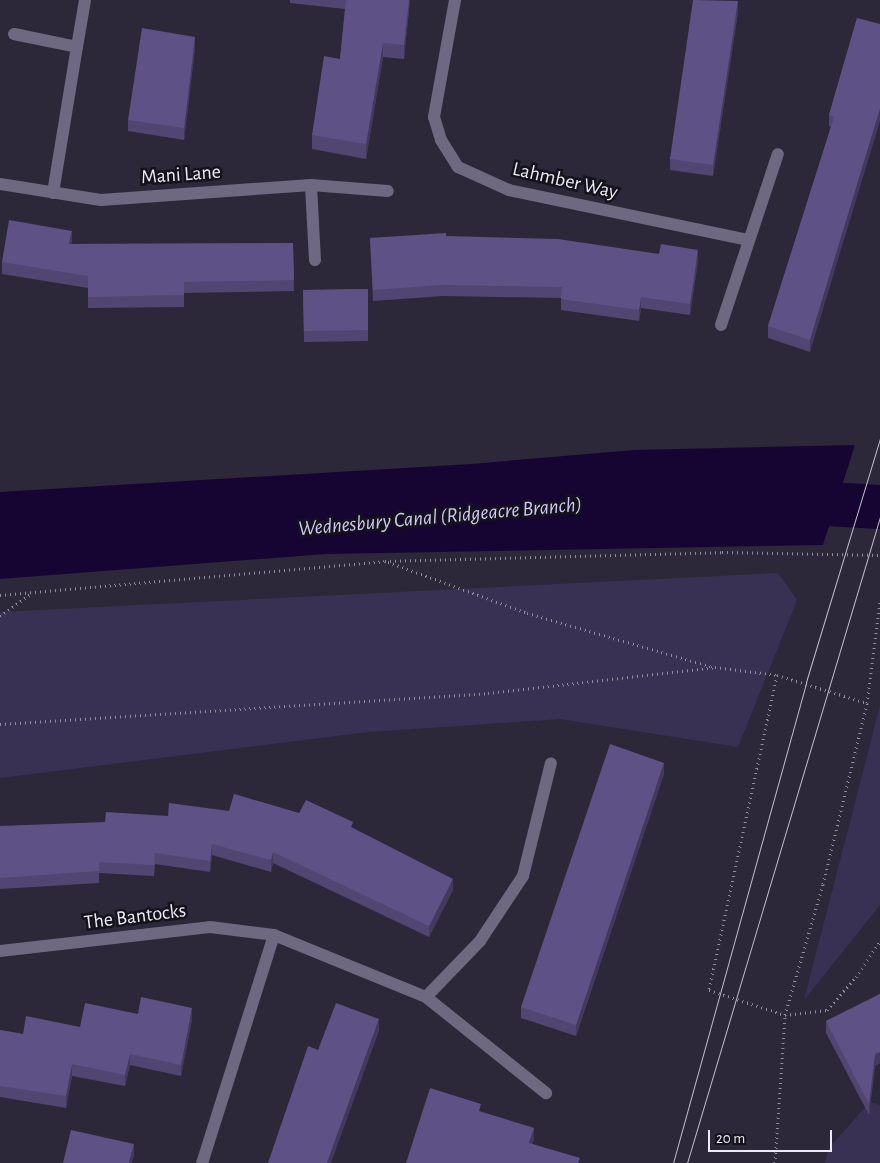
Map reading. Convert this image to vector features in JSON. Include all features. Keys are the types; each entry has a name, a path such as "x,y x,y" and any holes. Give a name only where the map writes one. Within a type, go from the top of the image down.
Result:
{"street":[{"path":"53,193 85,0"},
{"name":"Lahmber Way","path":"455,0 434,117 441,140 458,167 509,190 749,240"},
{"path":"14,34 77,47"},
{"path":"721,325 778,154"},
{"name":"Mani Lane","path":"0,184 101,200 311,185 388,191"},
{"path":"311,185 315,260"},
{"path":"426,997 480,942 523,876 551,763"},
{"name":"The Bantocks","path":"0,951 210,927 274,935 426,997 546,1093"},
{"path":"202,1163 274,935"}],"path":[{"path":"0,595 30,594 385,561 722,552 880,555"},
{"path":"385,561 527,613 715,667 777,675 867,703"},
{"path":"0,616 30,594"},
{"path":"775,1163 785,1015 824,884 867,703 879,634 880,601"},
{"path":"0,724 488,693 715,667"},
{"path":"777,675 709,990 785,1015 827,1010 856,977 880,941"}],"shaded area":[{"path":"778,573 797,600 738,747 560,719 368,732 0,778 0,612"},
{"path":"880,702 880,905 804,1000 879,710"},
{"path":"870,1102 880,1105 880,1163 825,1163 829,1148"}],"water":[{"path":"855,445 823,545 326,554 0,579 0,492 471,464 634,450"}],"pier":[{"path":"849,464 826,545 823,547"}],"building":[{"path":"346,0 409,0 404,45 383,43 366,144 312,135 324,56 340,59"},
{"path":"693,0 738,1 713,165 670,159"},
{"path":"857,18 880,24 880,109 810,340 768,326 834,117 829,115"},
{"path":"142,28 195,37 184,128 128,120"},
{"path":"9,220 72,231 69,244 293,243 294,280 184,282 184,295 88,297 88,276 2,262"},
{"path":"446,233 446,236 558,239 659,254 661,244 698,250 690,304 641,297 639,310 561,299 562,287 443,285 373,290 370,238"},
{"path":"368,289 368,330 304,331 303,290"},
{"path":"610,744 664,763 576,1025 521,1007"},
{"path":"234,794 299,813 306,800 353,822 351,827 453,879 429,926 273,852 271,860 212,844 210,861 155,853 154,865 99,862 99,871 0,878 0,826 105,822 106,812 168,816 169,803 229,811"},
{"path":"880,994 880,1052 875,1054 869,1104 826,1021"},
{"path":"141,997 192,1008 181,1065 130,1054 125,1075 72,1064 66,1096 0,1086 0,1030 23,1034 26,1016 80,1027 85,1003 138,1014"},
{"path":"336,1003 379,1019 327,1163 268,1163 308,1046 318,1050"},
{"path":"430,1088 481,1104 479,1111 534,1128 529,1143 580,1158 578,1163 406,1163"},
{"path":"71,1130 134,1144 129,1163 63,1163"}],"waterway":[{"name":"Wednesbury Canal (Ridgeacre Branch)","path":"776,501 880,507"}],"tram line":[{"path":"673,1163 806,682 880,438"},
{"path":"687,1163 880,517"}]}
